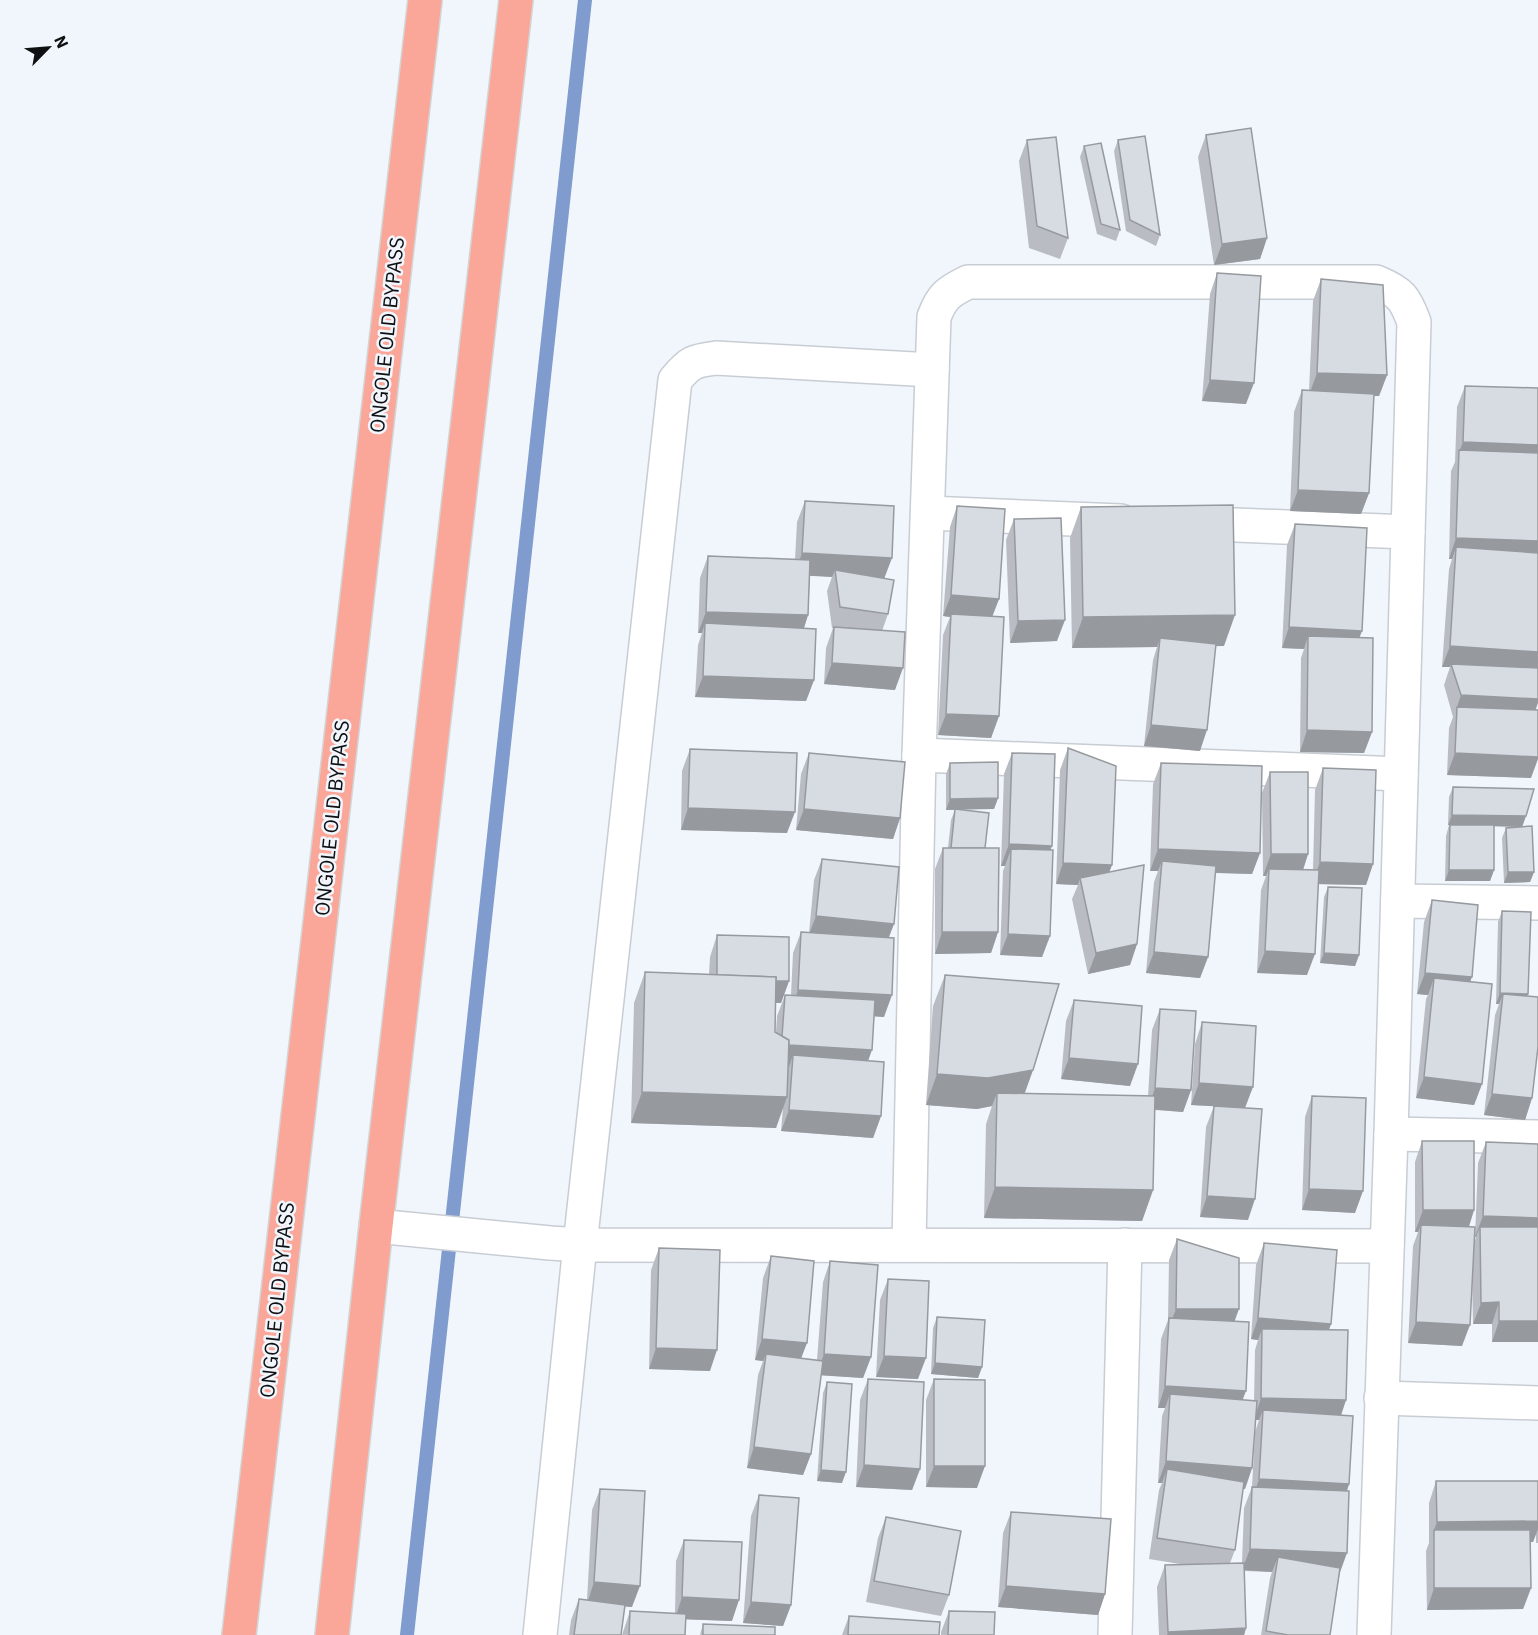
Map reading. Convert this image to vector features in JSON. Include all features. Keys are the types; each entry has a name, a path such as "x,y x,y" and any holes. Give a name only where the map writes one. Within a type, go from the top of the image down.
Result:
{"main road":[{"name":"ONGOLE OLD BYPASS","path":"239,1635 425,0"},
{"path":"332,1635 376,1226 516,0"}],"street":[{"path":"909,1244 919,755 934,317 940,303 951,291 968,282 1376,282 1394,290 1407,303 1414,322 1374,1635"},
{"path":"540,1635 565,1244 675,380 687,366 699,360 716,358 932,370"},
{"path":"928,513 1408,532"},
{"path":"919,755 1401,774"},
{"path":"1398,901 1538,903"},
{"path":"1391,1134 1538,1137"},
{"path":"376,1226 565,1244 1387,1246"},
{"path":"1115,1635 1125,1245"},
{"path":"1381,1398 1538,1403"}],"building":[{"path":"1251,128 1267,238 1222,244 1206,135"},
{"path":"1145,136 1160,235 1130,220 1118,140"},
{"path":"1056,137 1068,238 1037,226 1027,140"},
{"path":"1101,143 1120,230 1101,224 1084,146"},
{"path":"1217,273 1261,276 1254,383 1210,380"},
{"path":"1321,279 1383,285 1387,375 1317,373"},
{"path":"1465,386 1538,388 1538,445 1463,442"},
{"path":"1302,390 1374,394 1369,493 1298,490"},
{"path":"1459,450 1538,453 1538,541 1456,538"},
{"path":"805,501 894,506 892,558 802,553"},
{"path":"1233,505 1235,615 1083,617 1081,507"},
{"path":"957,506 1005,509 999,599 951,595"},
{"path":"1061,518 1065,620 1018,621 1014,519"},
{"path":"1295,524 1367,528 1362,631 1289,627"},
{"path":"1456,547 1538,553 1538,652 1450,646"},
{"path":"708,556 810,560 808,615 706,612"},
{"path":"835,570 894,580 888,614 840,607"},
{"path":"951,614 1004,617 999,716 946,714"},
{"path":"705,623 816,629 814,680 703,676"},
{"path":"834,627 905,632 903,668 832,663"},
{"path":"1308,636 1373,638 1372,732 1307,730"},
{"path":"1160,638 1216,644 1207,730 1151,725"},
{"path":"1451,664 1538,668 1538,699 1461,695"},
{"path":"1457,707 1538,710 1538,757 1455,753"},
{"path":"1068,748 1116,766 1112,865 1063,863"},
{"path":"690,749 797,753 795,812 688,808"},
{"path":"809,753 905,762 900,818 804,809"},
{"path":"1012,753 1055,754 1052,846 1009,844"},
{"path":"998,762 998,798 950,799 950,763"},
{"path":"1161,763 1262,766 1260,853 1158,849"},
{"path":"1323,768 1376,770 1373,864 1320,862"},
{"path":"1270,772 1308,772 1308,854 1271,854"},
{"path":"1453,787 1534,789 1526,816 1452,815"},
{"path":"955,809 989,813 985,848 951,848"},
{"path":"1450,825 1494,825 1494,870 1449,870"},
{"path":"1532,826 1534,872 1508,872 1506,828"},
{"path":"943,848 999,848 998,932 942,932"},
{"path":"1011,849 1053,850 1050,936 1008,934"},
{"path":"822,859 899,867 894,924 816,916"},
{"path":"1162,861 1216,866 1208,957 1154,952"},
{"path":"1144,865 1137,944 1096,953 1080,878"},
{"path":"1269,869 1319,870 1315,954 1265,951"},
{"path":"1328,887 1362,888 1359,955 1324,953"},
{"path":"1432,900 1478,905 1472,977 1425,973"},
{"path":"1502,911 1531,912 1528,994 1500,993"},
{"path":"801,932 894,938 892,995 798,990"},
{"path":"717,935 789,937 789,981 776,981 776,977 717,975"},
{"path":"645,972 776,977 775,1032 789,1040 787,1097 642,1092"},
{"path":"945,975 1059,984 1033,1070 988,1078 937,1074"},
{"path":"1434,978 1492,984 1482,1084 1424,1077"},
{"path":"1503,994 1538,997 1538,1047 1532,1098 1492,1094"},
{"path":"785,995 875,1000 872,1050 789,1045 789,1040 782,1036"},
{"path":"1074,1000 1142,1006 1138,1064 1069,1058"},
{"path":"1160,1009 1196,1011 1191,1090 1155,1088"},
{"path":"1202,1022 1256,1026 1253,1087 1199,1083"},
{"path":"793,1055 884,1062 881,1116 789,1110"},
{"path":"997,1093 1155,1096 1153,1190 995,1187"},
{"path":"1312,1096 1366,1098 1363,1191 1309,1189"},
{"path":"1214,1106 1262,1109 1255,1199 1207,1196"},
{"path":"1422,1141 1474,1141 1474,1210 1423,1210"},
{"path":"1486,1142 1538,1144 1538,1218 1483,1216"},
{"path":"1421,1225 1475,1227 1470,1325 1416,1322"},
{"path":"1480,1227 1538,1227 1538,1321 1499,1321 1499,1302 1481,1303"},
{"path":"1177,1239 1239,1258 1239,1309 1176,1309"},
{"path":"1264,1243 1337,1250 1331,1324 1258,1318"},
{"path":"659,1248 720,1250 717,1350 656,1348"},
{"path":"771,1256 814,1261 807,1343 762,1339"},
{"path":"830,1261 878,1265 871,1357 824,1354"},
{"path":"888,1279 929,1281 926,1358 884,1356"},
{"path":"937,1317 985,1320 982,1367 935,1363"},
{"path":"1169,1318 1249,1322 1246,1391 1165,1386"},
{"path":"1262,1329 1348,1330 1346,1400 1261,1398"},
{"path":"766,1354 823,1361 811,1454 754,1447"},
{"path":"868,1379 924,1382 920,1469 864,1465"},
{"path":"934,1379 985,1380 985,1466 934,1466"},
{"path":"827,1382 852,1384 846,1472 821,1470"},
{"path":"1170,1394 1257,1401 1252,1468 1166,1461"},
{"path":"1263,1410 1353,1416 1349,1484 1259,1479"},
{"path":"1167,1469 1244,1482 1235,1550 1157,1538"},
{"path":"1436,1481 1538,1481 1538,1521 1437,1522"},
{"path":"1252,1487 1349,1491 1347,1553 1250,1549"},
{"path":"600,1489 645,1491 640,1586 594,1582"},
{"path":"759,1495 799,1498 791,1605 751,1602"},
{"path":"1011,1512 1111,1519 1105,1594 1006,1586"},
{"path":"886,1517 961,1531 949,1595 874,1581"},
{"path":"1434,1530 1530,1530 1531,1588 1434,1588"},
{"path":"684,1540 742,1542 739,1600 682,1597"},
{"path":"1278,1557 1340,1568 1330,1635 1288,1635 1266,1631"},
{"path":"1244,1563 1246,1628 1168,1632 1165,1565"},
{"path":"579,1599 625,1605 621,1635 574,1635"},
{"path":"630,1611 686,1614 685,1635 629,1635"},
{"path":"949,1611 995,1612 994,1635 948,1635"},
{"path":"849,1616 940,1622 939,1635 848,1635"},
{"path":"703,1624 775,1627 775,1635 703,1635"}],"waterway":[{"path":"407,1635 585,0"}]}
